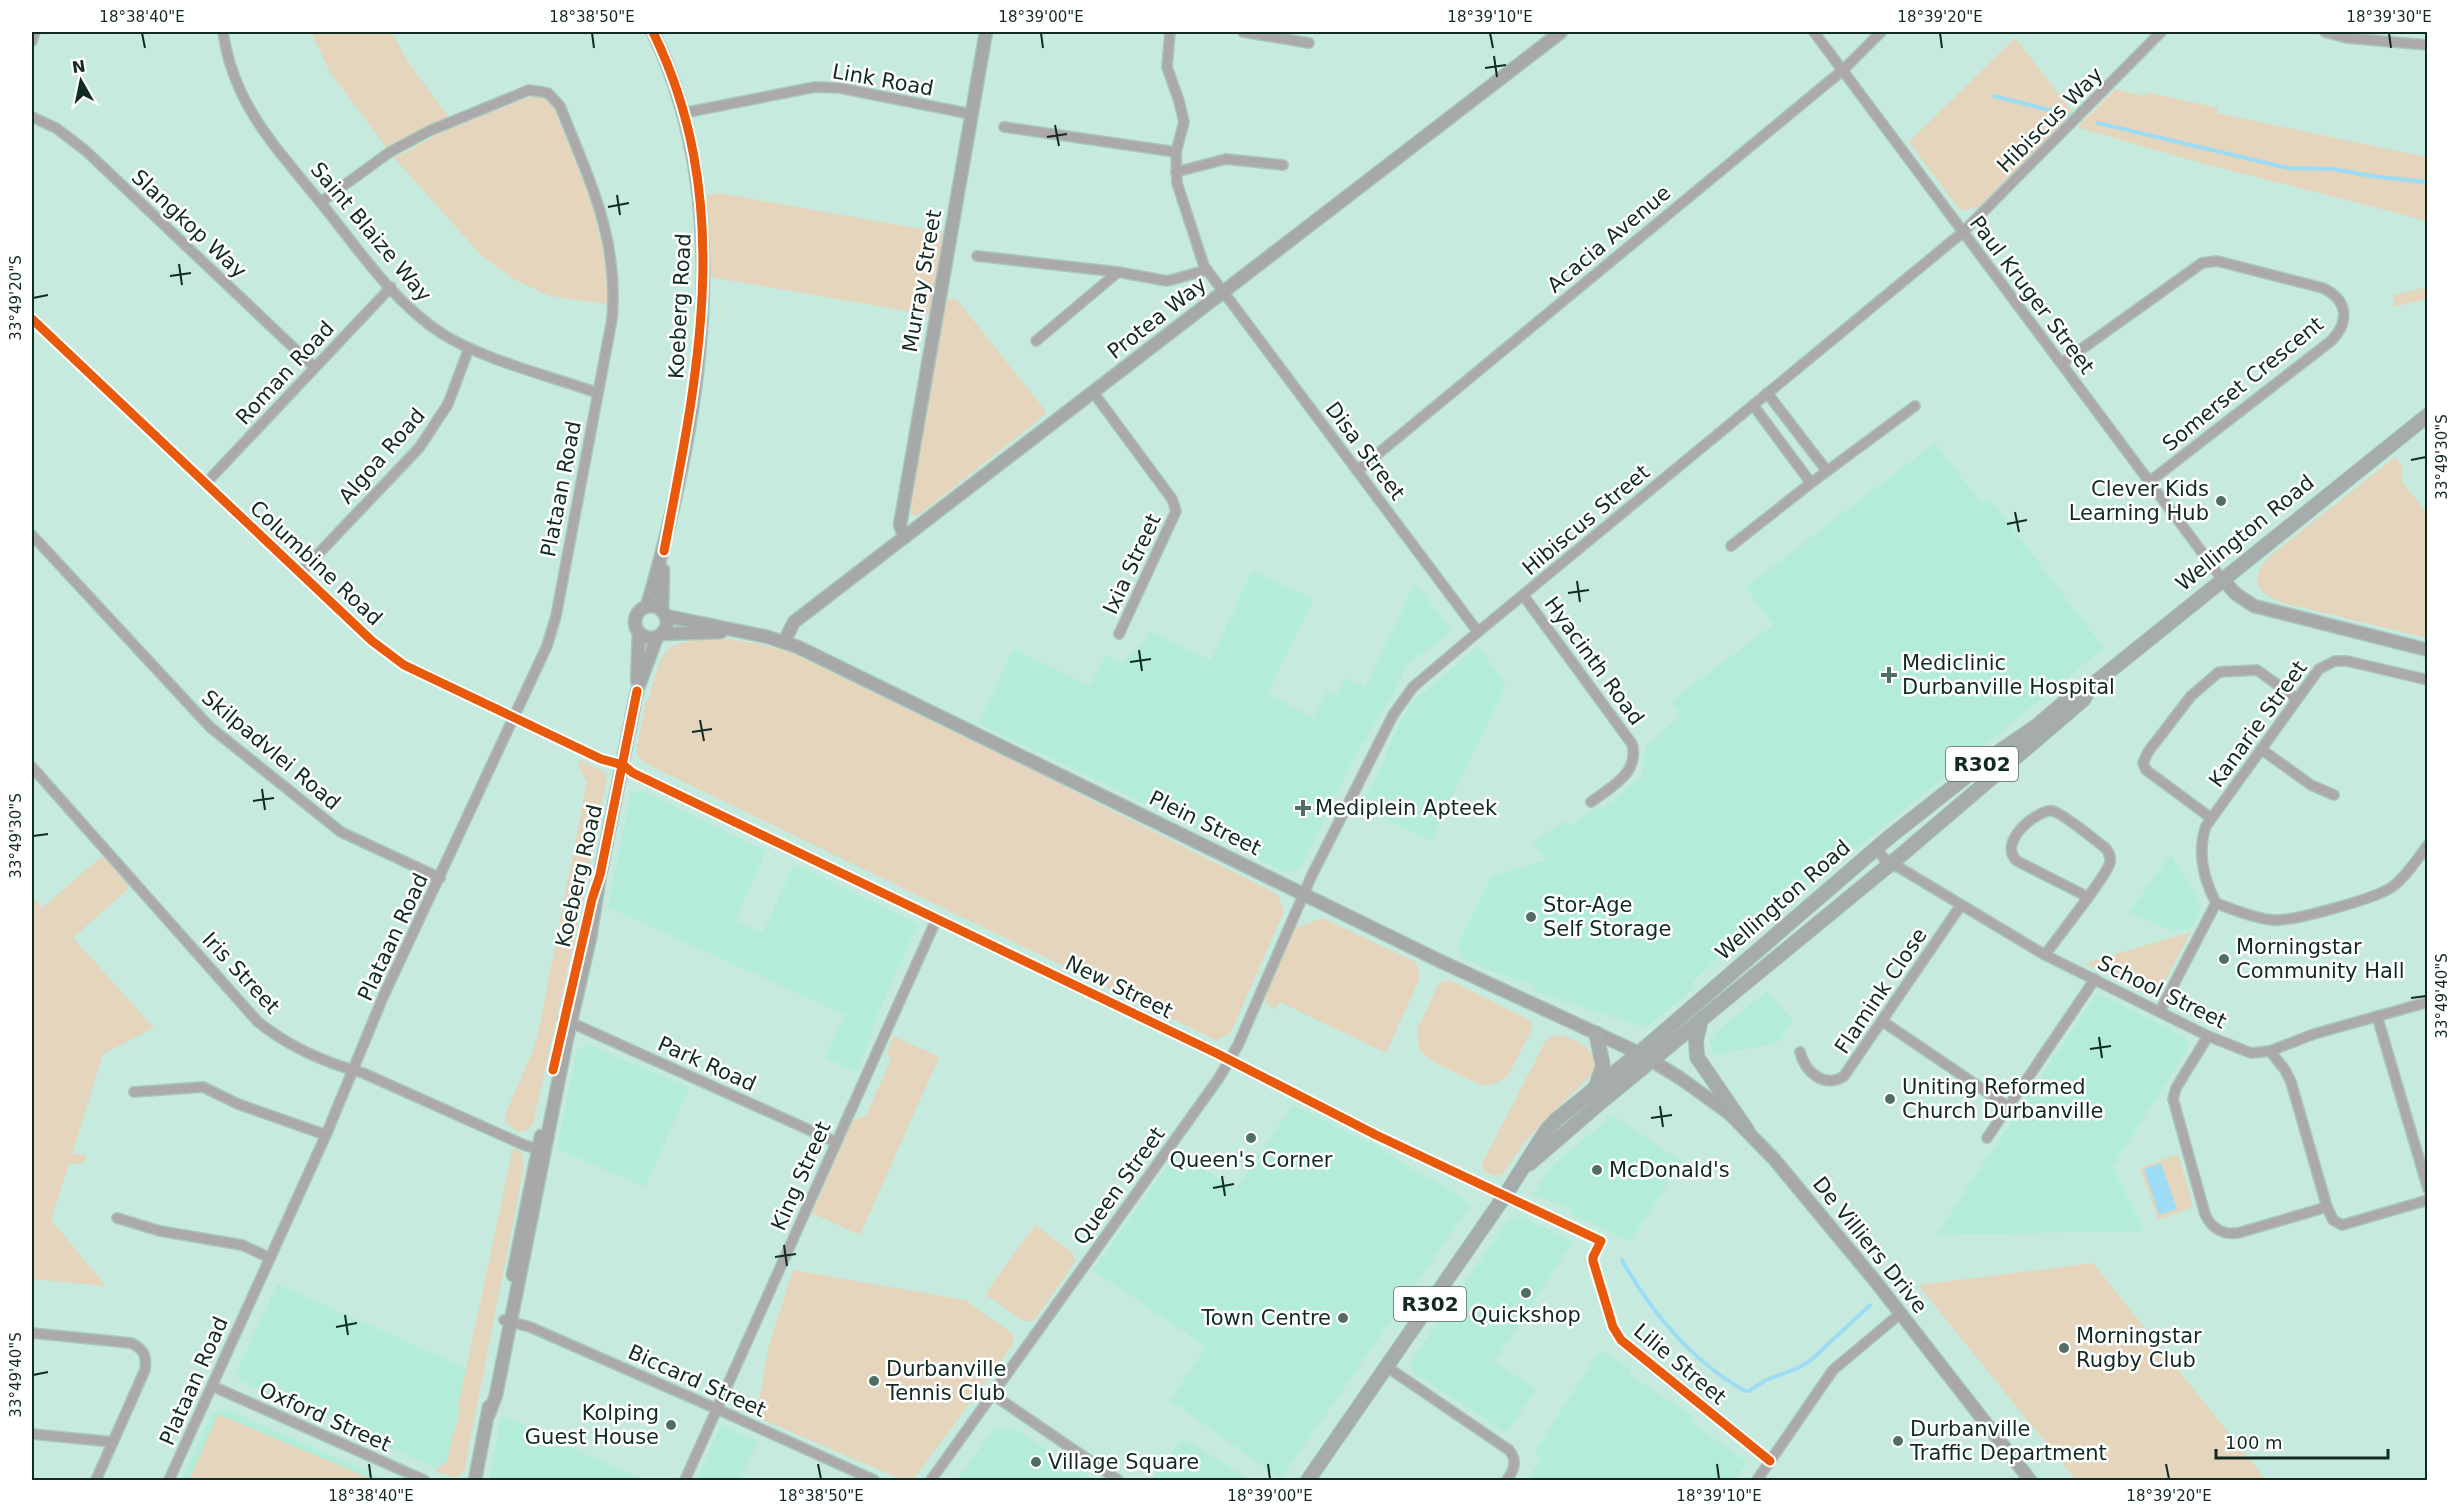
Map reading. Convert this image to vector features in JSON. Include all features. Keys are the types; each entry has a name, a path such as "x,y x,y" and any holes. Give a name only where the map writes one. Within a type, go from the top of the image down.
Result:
{"main road":[{"name":"Wellington Road","path":"1308,1480 1524,1168 1546,1131 1882,844 1987,760 2038,725 2075,693 2091,686 2427,415"},
{"name":"Wellington Road","path":"1524,1168 1652,1060 1896,863 2083,700 2091,686"},
{"path":"1701,1020 1696,1040 1697,1057 1747,1130"},
{"path":"1595,1088 1603,1065 1596,1033"}],"street":[{"path":"32,41 35,32"},
{"name":"Saint Blaize Way","path":"224,32 231,68 242,94 283,156 391,287 426,322 469,348 597,393"},
{"name":"Koeberg Road","path":"647,606 664,551 691,413 703,295 703,224 699,187 682,113 662,50 652,32"},
{"name":"Murray Street","path":"905,537 900,525 986,32"},
{"name":"Disa Street","path":"1170,32 1167,67 1184,122 1176,152 1176,172 1198,251 1223,291 1478,632"},
{"path":"1243,32 1309,43"},
{"name":"Protea Way","path":"784,642 794,622 1561,32"},
{"name":"Paul Kruger Street","path":"1814,32 2222,579"},
{"name":"Acacia Avenue","path":"1357,471 1843,70 1881,32"},
{"name":"Hibiscus Way","path":"1963,232 2161,32"},
{"path":"2325,32 2348,38 2427,45"},
{"name":"Link Road","path":"682,113 815,87 840,88 971,114"},
{"name":"Plataan Road","path":"169,1480 326,1136 383,997 547,646 554,624 612,319 614,291 612,258 601,210 560,106 553,96 542,90 529,90 435,128 390,152 321,202"},
{"name":"Slangkop Way","path":"32,117 56,128 86,151 314,367"},
{"path":"1004,128 1176,152"},
{"path":"1176,172 1226,159 1283,165"},
{"name":"Hibiscus Street","path":"1304,893 1398,706 1422,679 1963,232"},
{"path":"977,256 1167,280 1208,270"},
{"name":"Somerset Crescent","path":"2062,363 2202,263 2217,261 2323,288 2337,297 2344,319 2338,334 2331,341 2149,482"},
{"path":"1036,341 1118,272"},
{"name":"Roman Road","path":"206,483 391,287"},
{"name":"Columbine Road","path":"32,319 387,654 404,665 513,718 601,759 623,765"},
{"name":"Algoa Road","path":"300,573 419,448 448,404 469,348"},
{"name":"Ixia Street","path":"1093,392 1172,499 1176,511 1119,634"},
{"path":"1767,393 1827,471"},
{"path":"1753,405 1811,483"},
{"path":"1731,546 1915,406"},
{"name":"Skilpadvlei Road","path":"32,535 210,727 341,832 440,878"},
{"name":"Koeberg Road","path":"664,551 664,613"},
{"path":"2222,579 2236,594 2254,606 2427,650"},
{"name":"Hyacinth Road","path":"1522,595 1632,744 1633,761 1628,772 1591,802"},
{"path":"647,606 656,607 664,613 666,626 659,635 646,637 635,627 635,618 639,611 647,606"},
{"name":"Plein Street","path":"664,613 784,642 1440,961 1652,1060"},
{"name":"Plein Street","path":"659,635 686,632 752,633"},
{"name":"Koeberg Road","path":"475,1480 489,1414 496,1395 508,1321 567,1021 623,765 637,690 639,633"},
{"name":"Koeberg Road","path":"637,690 659,635"},
{"name":"Kanarie Street","path":"2216,903 2204,877 2204,835 2211,818 2319,669 2335,661 2347,661 2427,680"},
{"path":"2211,818 2146,770 2143,762 2148,752 2192,696 2219,672 2257,670 2297,699"},
{"path":"2261,749 2311,785 2334,795"},
{"name":"New Street","path":"623,765 633,773 1229,1060 1365,1129 1601,1240"},
{"name":"Iris Street","path":"32,767 258,1022 279,1038 524,1145 542,1150"},
{"path":"2045,955 2088,897 2109,865 2108,852 2054,812 2043,812 2013,837 2010,845 2012,854 2017,861 2088,897"},
{"name":"School Street","path":"1882,844 1896,863"},
{"name":"School Street","path":"1882,844 1896,863 2045,955 2208,1036 2251,1053 2270,1051 2314,1034 2427,1002"},
{"path":"2160,1011 2216,903 2240,912 2274,920 2288,920 2323,912 2390,889 2427,847"},
{"name":"Queen Street","path":"932,1480 1229,1060 1304,893"},
{"name":"Flamink Close","path":"1800,1052 1805,1065 1814,1075 1826,1081 1836,1080 1847,1073 1961,905"},
{"name":"King Street","path":"685,1480 936,918"},
{"path":"1987,1138 2095,979"},
{"path":"2377,1016 2427,1189"},
{"name":"Park Road","path":"567,1021 836,1142"},
{"path":"1882,1021 2009,1107"},
{"path":"2208,1036 2176,1088 2173,1099 2208,1220 2216,1229 2232,1233 2327,1207"},
{"path":"2270,1051 2291,1082 2327,1207 2333,1220 2342,1224 2427,1200"},
{"name":"De Villiers Drive","path":"1652,1060 1716,1103 1747,1130 1774,1159 1901,1313 2030,1480"},
{"path":"134,1092 203,1087 237,1104 326,1136"},
{"path":"117,1218 160,1232 242,1245 270,1258"},
{"name":"Lilie Street","path":"1601,1240 1593,1261 1617,1335 1770,1461"},
{"path":"1757,1480 1833,1370 1901,1313"},
{"name":"Biccard Street","path":"508,1321 530,1327 874,1480"},
{"path":"32,1333 131,1343 143,1352 145,1370 96,1480"},
{"path":"1387,1367 1509,1450 1514,1456 1515,1466 1507,1480"},
{"name":"Oxford Street","path":"212,1386 424,1480"},
{"path":"992,1394 1118,1480"},
{"path":"32,1434 113,1442"}],"shaded area":[{"path":"311,32 392,32 408,62 448,116 386,147 330,72"},
{"path":"2015,38 2073,112 1978,208 1960,210 1909,142"},
{"path":"2115,89 2144,96 2147,92 2218,108 2217,113 2427,157 2427,221 2179,157 2077,127"},
{"path":"540,96 549,101 554,109 591,204 603,252 607,304 550,296 515,280 482,256 394,158 440,133 529,97"},
{"path":"719,193 944,233 930,315 710,277 705,198 708,195"},
{"path":"2427,287 2427,299 2394,307 2393,295"},
{"path":"947,298 957,300 1047,413 919,515 914,516 911,513 911,498"},
{"name":"Mediclinic Durbanville Hospital","path":"1935,443 1981,503 1989,498 2104,648 1858,847 1808,883 1715,961 1692,982 1696,987 1650,1024 1639,1026 1533,991 1538,986 1491,971 1463,957 1458,945 1490,881 1498,874 1545,860 1533,841 1564,821 1569,827 1598,806 1602,809 1642,776 1646,746 1681,715 1671,701 1773,625 1746,587"},
{"path":"2395,457 2402,465 2401,480 2427,514 2427,638 2287,604 2263,591 2257,580 2258,573 2270,556"},
{"path":"1252,571 1314,599 1268,693 1313,718 1327,690 1337,695 1345,678 1365,687 1415,583 1452,631 1407,665 1393,695 1357,752 1299,869 1288,873 978,723 1014,649 1090,686 1106,655 1122,663 1142,644 1149,631 1211,660"},
{"path":"719,638 756,643 788,651 1040,774 1277,894 1284,911 1230,1034 1216,1040 645,763 637,755 637,746 646,701 649,699 662,657 675,645"},
{"path":"1478,646 1506,685 1431,841 1360,807 1386,759 1385,755 1407,710 1414,701"},
{"path":"580,760 603,771 607,777 574,942 533,1124 527,1130 519,1132 507,1124 505,1115 534,1048 540,1024 587,782 578,765"},
{"path":"643,791 766,851 735,921 763,933 794,864 918,924 872,1027 875,1028 856,1072 825,1058 845,1015 608,907 631,794"},
{"path":"2171,854 2202,906 2191,929 2171,931 2129,912"},
{"path":"102,856 130,887 73,938 154,1028 103,1054 73,1151 74,1154 85,1155 86,1159 80,1164 69,1164 51,1220 106,1286 32,1279 32,897 42,908"},
{"path":"1322,918 1416,962 1420,977 1386,1053 1280,1002 1276,1010 1266,1003 1266,996 1296,926 1299,927"},
{"path":"2191,932 2161,988 2146,993 2085,963"},
{"path":"1450,980 1531,1021 1533,1027 1508,1076 1493,1085 1480,1085 1428,1059 1419,1049 1417,1030 1439,983"},
{"path":"1767,991 1793,1021 1778,1043 1714,1055 1709,1042 1715,1033"},
{"path":"2097,993 2185,1037 2189,1047 2112,1167 2144,1231 1936,1235"},
{"path":"1562,1035 1587,1048 1594,1058 1593,1073 1525,1141 1503,1174 1496,1176 1483,1171 1482,1164 1545,1042 1552,1036"},
{"path":"893,1036 939,1057 860,1235 812,1213 853,1120 866,1116 891,1060 887,1054"},
{"path":"588,1044 689,1088 645,1187 557,1149 577,1050"},
{"path":"1293,1105 1369,1143 1370,1141 1428,1180 1431,1177 1471,1205 1281,1479 1170,1400 1206,1347 1093,1270 1178,1151 1235,1190"},
{"path":"1613,1115 1682,1162 1630,1241 1574,1216 1571,1208 1532,1195 1552,1166"},
{"path":"513,1148 521,1152 524,1166 464,1472 454,1478 434,1470 447,1462 453,1432 455,1432 460,1408 458,1407"},
{"path":"2178,1154 2193,1207 2158,1220 2140,1168"},
{"path":"1522,1216 1573,1242 1494,1362 1536,1389 1507,1433 1413,1372 1411,1361 1509,1219"},
{"path":"1035,1225 1073,1253 1075,1262 1034,1321 1023,1321 985,1294"},
{"name":"Morningstar Rugby Club","path":"2093,1263 2266,1480 2076,1480 1918,1285"},
{"name":"Durbanville Tennis Club","path":"793,1270 965,1300 1013,1334 1014,1343 913,1480 903,1480 756,1417 769,1345"},
{"path":"277,1284 466,1368 458,1407 460,1407 447,1462 435,1468 344,1428 346,1423 318,1411 315,1415 240,1381 236,1374"},
{"path":"1600,1350 1629,1368 1631,1376 1693,1416 1690,1421 1747,1462 1734,1480 1526,1480 1542,1458 1534,1453"},
{"path":"224,1408 387,1480 181,1480 211,1415"},
{"path":"218,1414 367,1477 366,1480 189,1480"},
{"path":"501,1415 592,1457 646,1480 489,1480"},
{"path":"721,1425 758,1441 740,1480 696,1480"},
{"path":"996,1426 1004,1431 1007,1428 1011,1431 1013,1428 1095,1480 957,1480"},
{"path":"1182,1438 1194,1445 1251,1480 1151,1480"}],"water":[{"path":"2161,1163 2177,1209 2159,1215 2144,1169"}],"waterway":[{"path":"1994,96 2069,115"},
{"path":"2098,123 2288,168 2333,169 2378,177 2428,182"},
{"path":"1622,1260 1646,1298 1674,1334 1708,1365 1745,1391 1811,1360 1870,1305"}],"cycle path":[{"path":"653,32 679,96 695,160 702,224 702,289 697,354 677,485 664,551"},
{"path":"32,319 372,641 404,665 601,759 623,765 633,773 1218,1054 1376,1135 1601,1241 1593,1261 1613,1327 1621,1340 1770,1461"},
{"path":"553,1070 592,899 600,875 637,691"}],"place":[{"name":"Clever Kids Learning Hub","path":"2221,501"},
{"name":"Mediclinic Durbanville Hospital","path":"1889,675"},
{"name":"Mediplein Apteek","path":"1303,808"},
{"name":"Stor-Age Self Storage","path":"1531,917"},
{"name":"Morningstar Community Hall","path":"2224,959"},
{"name":"Uniting Reformed Church Durbanville","path":"1890,1099"},
{"name":"Queen's Corner","path":"1251,1138"},
{"name":"McDonald's","path":"1597,1170"},
{"name":"Quickshop","path":"1526,1293"},
{"name":"Town Centre","path":"1343,1318"},
{"name":"Morningstar Rugby Club","path":"2064,1348"},
{"name":"Durbanville Tennis Club","path":"874,1381"},
{"name":"Kolping Guest House","path":"671,1425"},
{"name":"Durbanville Traffic Department","path":"1898,1441"},
{"name":"Village Square","path":"1036,1462"}]}
